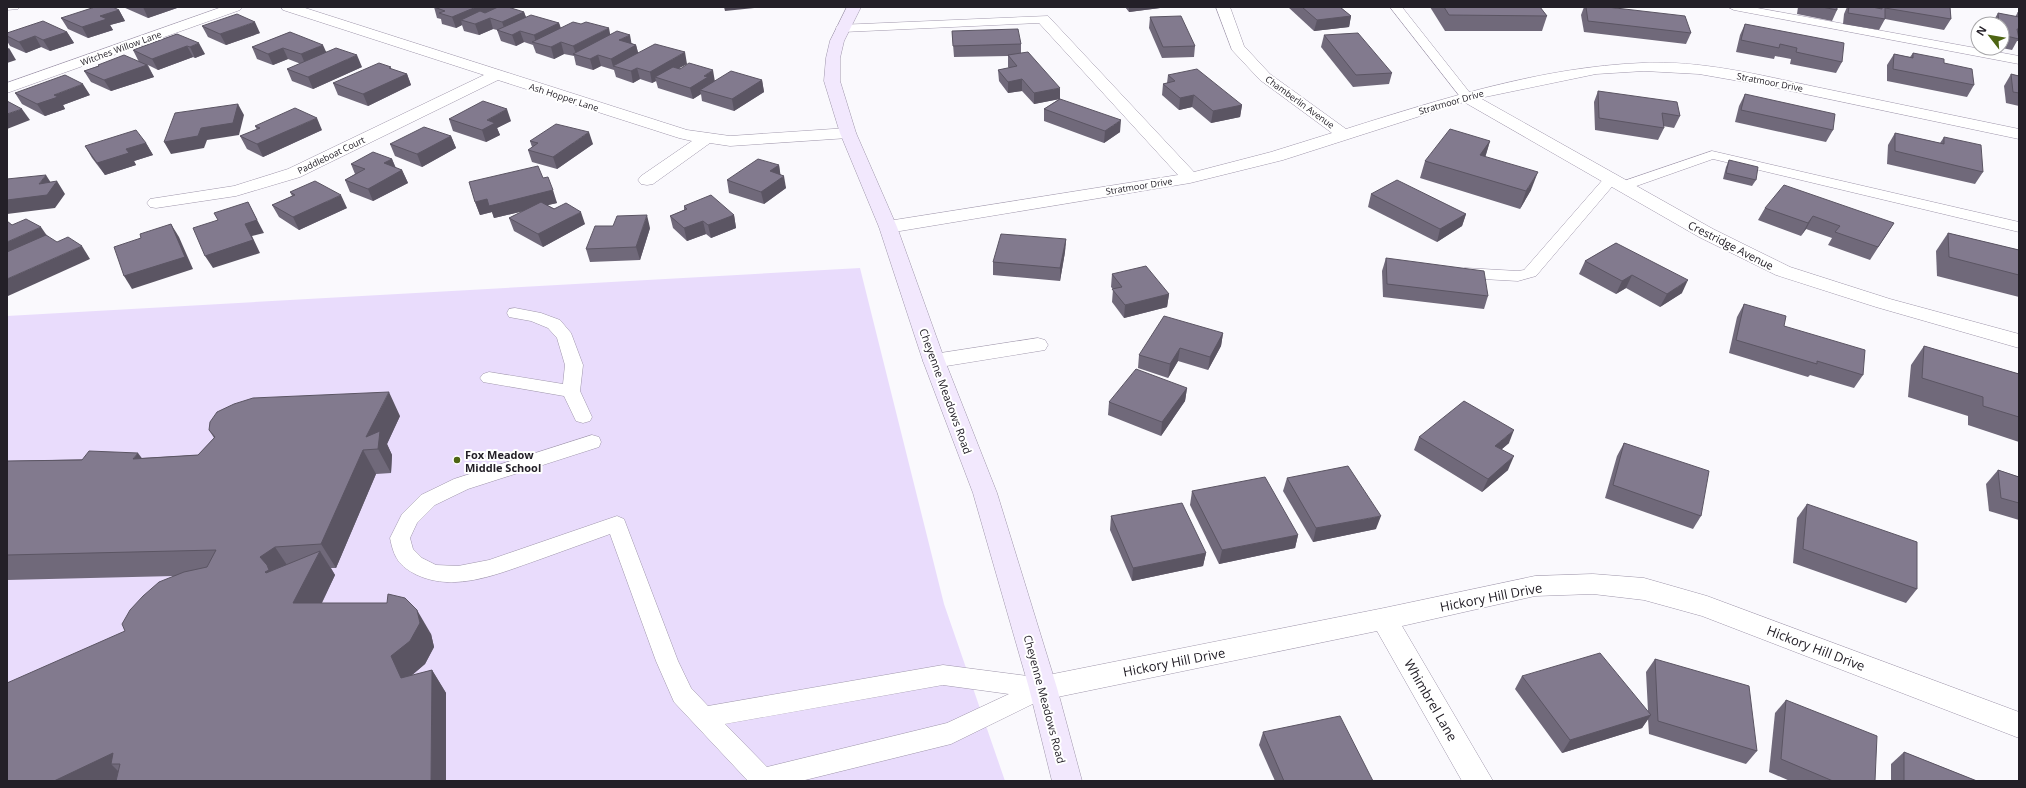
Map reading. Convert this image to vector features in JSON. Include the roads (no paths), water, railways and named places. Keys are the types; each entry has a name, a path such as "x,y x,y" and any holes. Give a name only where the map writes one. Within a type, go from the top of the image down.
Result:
{"main road":[{"name":"Cheyenne Meadows Road","path":"854,7 837,41 833,58 832,81 848,133 888,227 934,361 985,493 1043,688 1067,781"}],"street":[{"name":"Witches Willow Lane","path":"7,88 235,7"},
{"name":"Ash Hopper Lane","path":"288,7 665,130 705,139 730,141 848,133"},
{"name":"Chamberlin Avenue","path":"1223,7 1237,47 1264,77 1343,134"},
{"path":"843,28 1043,19 1190,178"},
{"name":"Stratmoor Drive","path":"888,227 1190,178 1278,156 1466,96 1596,70 1644,67 1699,70 1762,80 2019,134"},
{"name":"Paddleboat Court","path":"156,203 236,191 294,173 496,75"},
{"name":"Crestridge Avenue","path":"1466,96 1706,233 1783,271 1883,303 2019,341"},
{"path":"647,180 705,139"},
{"path":"934,361 1038,345"},
{"name":"Hickory Hill Drive","path":"1043,688 1384,619 1535,586 1593,584 1644,589 1707,607 2019,725"},
{"name":"Whimbrel Lane","path":"1384,619 1478,781"}],"lane":[{"path":"7,7 14,7"},
{"path":"1396,7 1466,96"},
{"path":"1734,7 2019,60"},
{"path":"1465,273 1518,276 1530,273 1617,182 1712,155 2019,227"},
{"path":"515,313 535,316 554,324 565,337 574,365 570,391 583,417"},
{"path":"489,378 570,391"},
{"path":"592,442 461,484 428,500 409,519 400,538 403,553 415,564 434,573 458,574 490,568 617,524 667,661 682,695 764,780 951,733 1043,688"},
{"path":"704,717 943,675 1043,688"}],"place":[{"name":"Fox Meadow Middle School","path":"457,460"}]}
